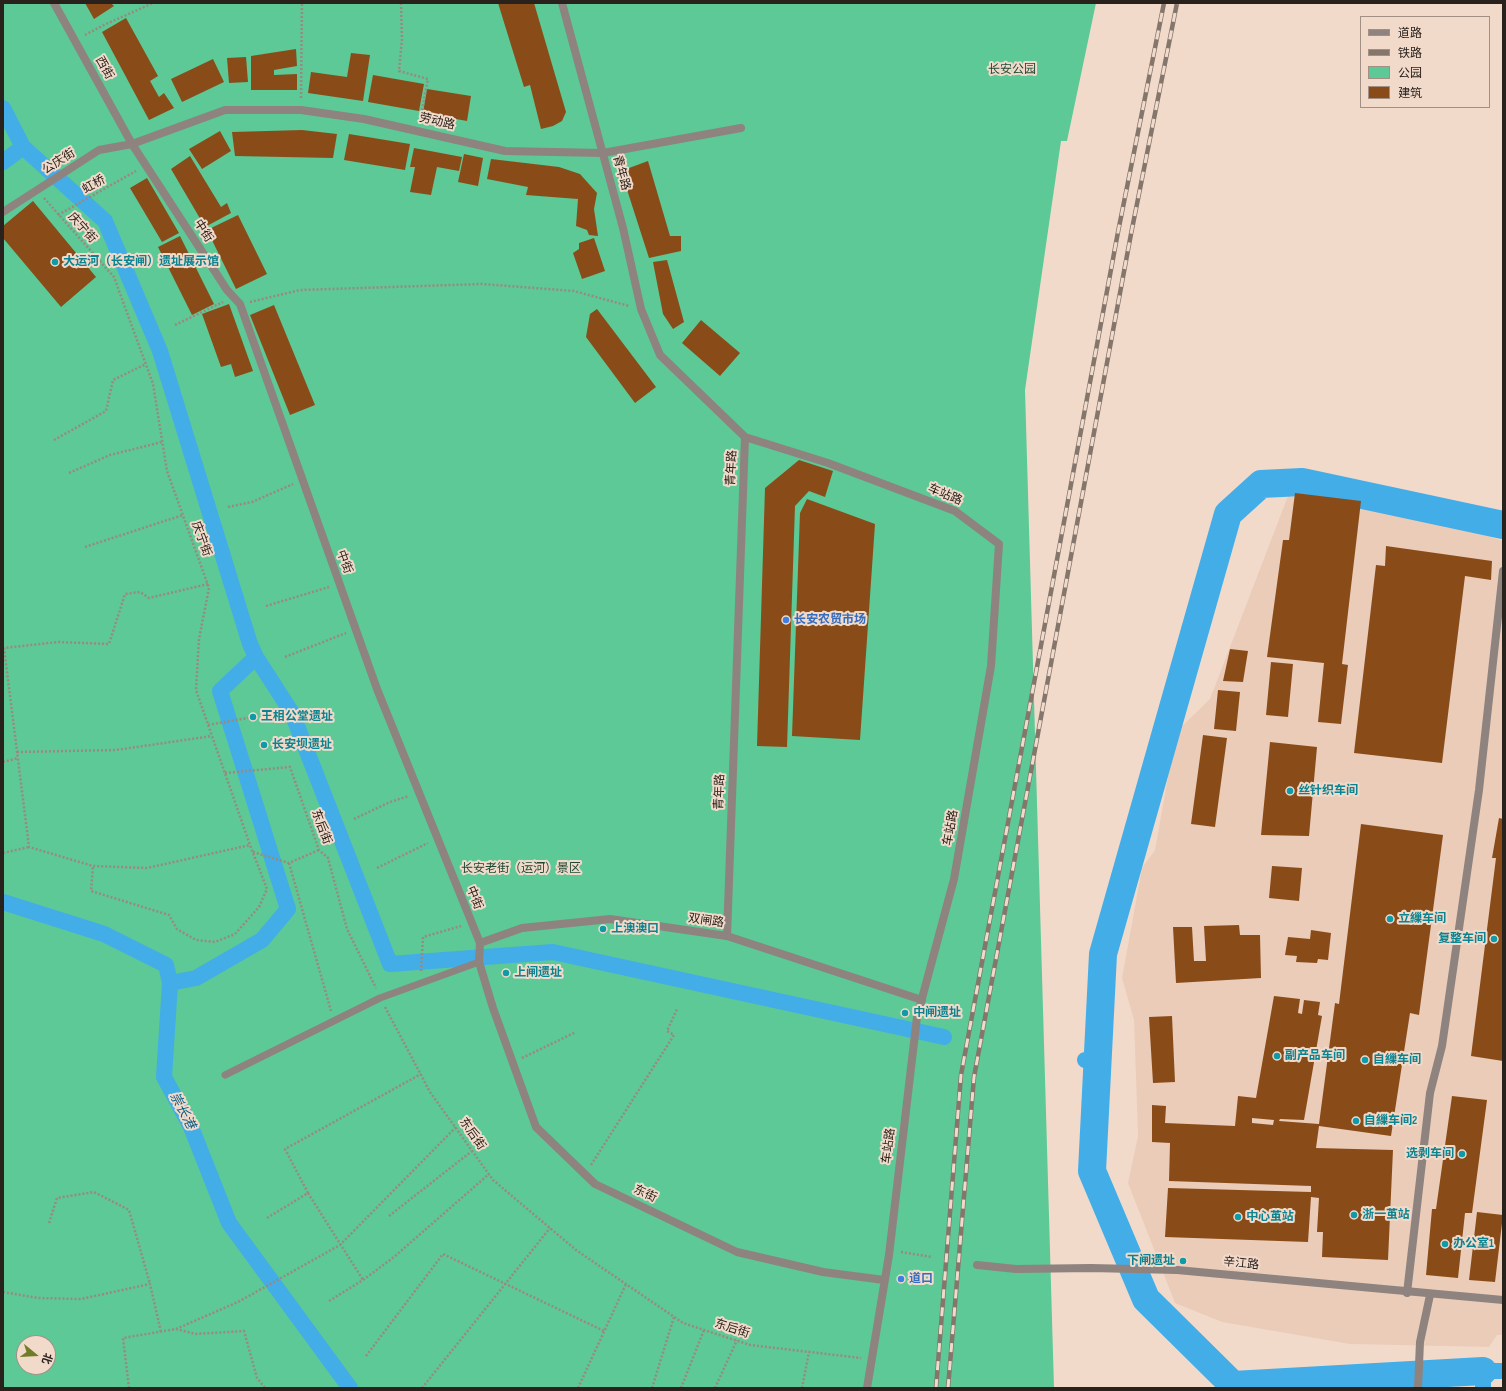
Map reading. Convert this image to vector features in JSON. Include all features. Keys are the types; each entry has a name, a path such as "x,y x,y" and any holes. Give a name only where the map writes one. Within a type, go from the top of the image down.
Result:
{"street":[{"name":"西街","path":"54,3 132,144"},
{"name":"青年路","path":"562,3 623,228 641,309 660,355 745,437 727,936"},
{"name":"劳动路","path":"132,144 225,110 301,110 364,119 418,130 505,151 603,152 741,128"},
{"name":"公庆街","path":"3,212 99,150 132,144"},
{"name":"中街","path":"132,144 227,290 240,304 376,689 480,945 479,961 493,1008"},
{"name":"车站路","path":"745,437 828,463 955,511 999,544 991,666 954,879 917,1017 889,1250 867,1388"},
{"path":"1407,1293 1430,1092 1442,1046 1478,790 1503,571"},
{"name":"双闸路","path":"480,945 522,928 610,918 727,936 922,1000"},
{"name":"东街","path":"493,1008 536,1127 595,1184 737,1252 823,1272 884,1280"},
{"name":"辛江路","path":"976,1265 1016,1269 1091,1268 1178,1270 1407,1293 1503,1300"},
{"path":"1418,1388 1420,1342 1430,1295"}],"lane":[{"path":"225,1075 380,998 479,961"}],"path":[{"path":"75,41 104,25 153,3"},
{"path":"301,110 302,3"},
{"path":"402,3 402,39 399,71 428,80 418,130"},
{"name":"虹桥","path":"58,215 124,179"},
{"name":"庆宁街","path":"38,190 58,215 114,277 153,384 166,471 210,588 199,639 196,690 250,845 267,889 258,907 235,934 215,942 196,940 177,929 169,915 91,892 93,866"},
{"path":"240,304 300,290 482,284 574,291 641,309"},
{"path":"175,325 234,298"},
{"path":"54,440 106,411 113,380 146,364"},
{"path":"69,473 110,455 162,442"},
{"path":"228,507 252,502 302,480"},
{"path":"85,547 183,515"},
{"path":"29,847 3,648 58,642 109,644 126,594 140,592 149,598 208,584"},
{"path":"266,606 339,584"},
{"path":"285,657 356,630"},
{"path":"209,725 253,716"},
{"path":"17,752 116,750 212,736"},
{"path":"3,762 18,758"},
{"name":"东后街","path":"225,773 290,768 319,850 328,858 347,929 380,998 430,1092 493,1180 576,1250 683,1323 750,1345 872,1360"},
{"path":"354,819 390,802 419,794"},
{"path":"377,868 438,839"},
{"path":"3,853 29,847 93,866 147,868 250,845"},
{"path":"253,852 289,863 319,850"},
{"path":"289,863 334,1021"},
{"path":"420,975 423,937 472,923"},
{"path":"585,1175 674,1035 667,1031 677,1009"},
{"path":"512,1063 576,1032"},
{"path":"363,1280 308,1193 285,1149 421,1074"},
{"path":"129,1388 123,1338 176,1329 238,1302 305,1266 340,1245 456,1127"},
{"path":"389,1216 472,1150"},
{"path":"329,1301 363,1280 394,1257 489,1174"},
{"path":"49,1224 57,1198 94,1192 129,1210 150,1284 161,1332"},
{"path":"267,1218 308,1193"},
{"path":"422,1388 550,1228"},
{"path":"889,1250 932,1257"},
{"path":"366,1356 442,1254 604,1331"},
{"path":"3,1292 38,1298 81,1299 150,1284"},
{"path":"578,1388 626,1284"},
{"path":"652,1388 674,1317"},
{"path":"176,1329 195,1334 244,1331 257,1378 265,1388"},
{"path":"681,1388 704,1330"},
{"path":"715,1388 737,1340"},
{"path":"802,1388 809,1352"}],"shaded area":[{"path":"1288,496 1402,508 1503,541 1503,1335 1497,1335 1489,1347 1350,1344 1222,1322 1175,1303 1128,1183 1138,1136 1134,1020 1122,978 1142,868 1155,850 1176,732 1210,699"}],"green space":[{"name":"长安老街（运河）景区","path":"3,3 1096,3 1067,141 1061,141 1025,390 1054,1388 3,1388"}],"building":[{"path":"85,3 111,3 114,6 94,19"},
{"path":"498,3 534,3 566,112 562,121 553,126 541,129 530,85 524,87"},
{"path":"126,18 158,76 150,81 159,97 164,93 174,108 149,120 102,32"},
{"path":"296,49 297,66 274,70 274,75 297,74 297,90 251,90 251,56"},
{"path":"351,53 370,55 363,101 308,93 311,72 347,77"},
{"path":"246,57 248,82 229,83 227,58"},
{"path":"213,59 224,82 182,102 171,79"},
{"path":"373,75 424,84 419,111 368,102"},
{"path":"427,89 471,96 467,121 423,113"},
{"path":"302,130 337,134 333,158 235,156 232,132"},
{"path":"220,131 231,151 202,169 189,149"},
{"path":"349,134 410,144 405,170 344,160"},
{"path":"414,148 462,157 459,171 437,167 431,195 410,192 415,167 410,167"},
{"path":"464,154 483,158 478,186 458,182"},
{"path":"190,156 221,207 227,203 231,213 205,227 171,169"},
{"path":"491,159 559,167 580,174 597,193 594,209 598,236 589,235 587,230 576,226 578,199 526,195 528,187 487,179"},
{"path":"648,161 670,236 681,236 681,251 649,258 621,171"},
{"path":"147,178 179,233 162,242 130,188"},
{"path":"33,201 96,277 61,307 3,238 3,226"},
{"path":"238,215 267,274 236,289 207,230"},
{"path":"180,236 214,304 192,315 158,247"},
{"path":"594,238 605,271 582,279 573,253 579,249 579,243"},
{"path":"667,260 684,322 673,329 663,314 653,262"},
{"path":"229,304 253,371 235,377 231,364 221,367 202,314"},
{"path":"274,305 315,405 290,415 250,315"},
{"path":"597,309 656,387 635,403 586,337 590,314"},
{"path":"701,320 740,353 720,376 682,343"},
{"path":"799,460 833,471 825,497 809,491 795,506 787,747 757,746 765,488"},
{"path":"1295,493 1361,501 1342,664 1348,665 1341,724 1318,722 1324,663 1267,657 1283,540 1289,540"},
{"path":"807,499 875,524 860,740 792,736 800,513"},
{"path":"1386,546 1492,561 1491,580 1465,576 1442,763 1354,753 1376,565 1385,566"},
{"path":"1230,649 1248,651 1243,682 1223,681"},
{"path":"1271,662 1293,664 1288,717 1266,715"},
{"path":"1218,690 1240,692 1236,731 1214,729"},
{"path":"1203,735 1227,738 1215,827 1191,824"},
{"name":"丝针织车间","path":"1270,742 1317,747 1309,836 1261,835"},
{"name":"复整车间","path":"1499,818 1503,819 1503,1061 1471,1056 1496,858 1492,858"},
{"path":"1361,824 1443,835 1419,1015 1410,1013 1391,1136 1319,1126 1316,1148 1393,1150 1388,1260 1322,1257 1323,1232 1317,1232 1319,1198 1311,1197 1308,1242 1165,1237 1168,1188 1311,1192 1311,1186 1169,1181 1170,1143 1152,1142 1152,1105 1166,1106 1165,1123 1235,1126 1238,1096 1256,1098 1274,996 1300,999 1298,1013 1302,1014 1304,1000 1320,1002 1318,1015 1322,1016 1304,1120 1280,1119 1279,1121 1319,1124 1335,1003 1339,1004","holes":["1252,1118 1274,1120 1273,1125 1252,1123"]},
{"path":"1272,866 1302,868 1299,901 1269,898"},
{"path":"1239,925 1240,935 1260,935 1261,978 1176,983 1173,927 1192,927 1194,961 1206,961 1204,926"},
{"path":"1311,930 1331,933 1328,960 1318,959 1317,963 1296,962 1297,956 1285,955 1288,937 1310,939"},
{"path":"1172,1016 1175,1082 1153,1083 1149,1017"},
{"name":"选剥车间","path":"1452,1096 1487,1100 1472,1213 1465,1213 1458,1278 1426,1275 1432,1209 1436,1209"},
{"path":"1477,1212 1503,1215 1495,1282 1469,1280"}],"waterway":[{"path":"3,108 23,147 3,162"},
{"path":"23,147 105,221 160,351 250,644 256,657 292,713 390,964 553,952 944,1037"},
{"path":"1483,1371 1233,1385 1146,1299 1092,1171 1103,954 1228,514 1261,484 1302,482 1503,525"},
{"path":"170,983 196,978 262,940 288,909 220,691 256,657"},
{"name":"崇长港","path":"3,902 104,934 166,965 170,983 164,1077 191,1127 229,1223 350,1388"},
{"path":"1085,1060 1098,1062"},
{"name":"崇长港","path":"1483,1388 1483,1371 1503,1371"}],"railway":[{"path":"936,1388 961,1075 1118,232 1164,3"},
{"path":"948,1388 974,1077 1131,234 1177,3"}],"place":[{"name":"大运河（长安闸）遗址展示馆","path":"55,262"},
{"name":"长安农贸市场","path":"786,620"},
{"name":"王相公堂遗址","path":"253,717"},
{"name":"长安坝遗址","path":"264,745"},
{"name":"丝针织车间","path":"1290,791"},
{"name":"立繅车间","path":"1390,919"},
{"name":"上澳澳口","path":"603,929"},
{"name":"复整车间","path":"1494,939"},
{"name":"上闸遗址","path":"506,973"},
{"name":"中闸遗址","path":"905,1013"},
{"name":"副产品车间","path":"1277,1056"},
{"name":"自繅车间","path":"1365,1060"},
{"name":"自繅车间2","path":"1356,1121"},
{"name":"选剥车间","path":"1462,1154"},
{"name":"浙一茧站","path":"1354,1215"},
{"name":"中心茧站","path":"1238,1217"},
{"name":"办公室1","path":"1445,1244"},
{"name":"下闸遗址","path":"1183,1261"},
{"name":"道口","path":"901,1279"}],"park label":[{"name":"长安公园","path":"1012,70"}]}
